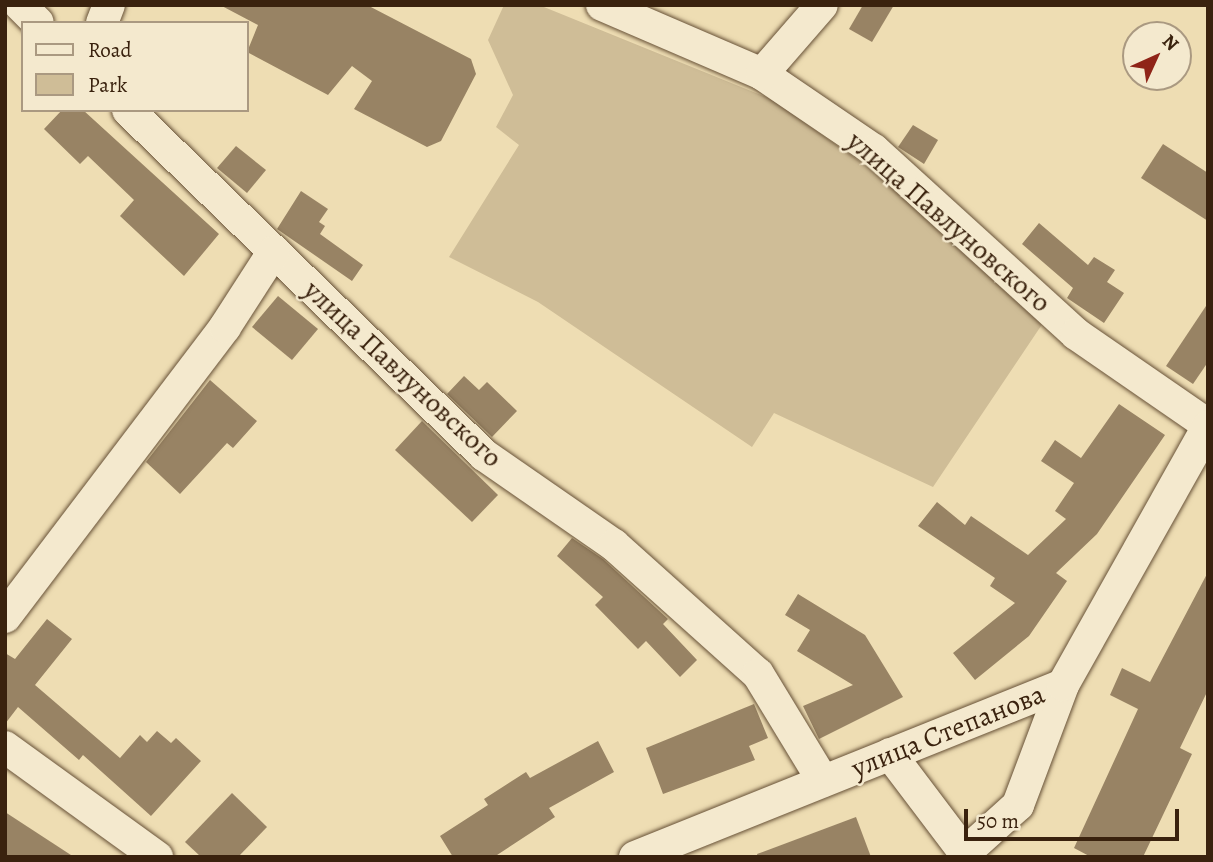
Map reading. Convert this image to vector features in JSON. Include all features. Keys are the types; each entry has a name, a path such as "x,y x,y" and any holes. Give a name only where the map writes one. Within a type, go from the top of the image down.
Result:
{"street":[{"path":"20,5 36,21"},
{"name":"улица Павлуновского","path":"602,5 762,74 874,150 1076,334 1208,426"},
{"path":"762,74 822,5"},
{"name":"улица Павлуновского","path":"130,112 484,455 614,545 758,674 823,781"},
{"path":"5,617 225,327 274,251"},
{"name":"улица Степанова","path":"635,857 1063,685 1208,426"},
{"path":"890,754 967,854 1018,805 1063,685"},
{"path":"5,747 157,857"}],"green space":[{"path":"504,5 539,5 771,99 899,189 1043,323 933,487 774,413 752,447 538,302 449,257 519,145 496,127 513,95 488,40"}],"building":[{"path":"220,5 367,5 471,59 476,74 441,141 427,147 354,109 372,81 352,66 328,95 248,53 258,25"},
{"path":"863,5 894,5 872,42 849,29"},
{"path":"60,112 85,112 219,234 184,276 120,216 134,200 88,156 80,164 44,129"},
{"path":"913,125 938,140 924,164 898,147"},
{"path":"1163,144 1208,173 1208,221 1141,178"},
{"path":"236,146 266,170 247,193 217,168"},
{"path":"301,191 328,209 319,222 325,226 320,234 363,265 352,281 277,229"},
{"path":"1039,223 1088,265 1094,257 1115,270 1107,282 1124,293 1104,323 1067,298 1073,288 1022,244"},
{"path":"278,296 318,329 292,360 252,327"},
{"path":"1208,303 1208,362 1193,384 1166,366"},
{"path":"464,376 479,390 487,382 517,411 492,437 447,394"},
{"path":"210,380 257,421 233,448 227,443 180,494 146,462"},
{"path":"1119,404 1165,435 1097,534 1056,573 1067,581 1029,636 975,680 953,653 1015,603 990,586 995,578 918,526 937,502 965,525 971,516 1028,555 1066,519 1055,511 1074,483 1041,461 1055,440 1081,458"},
{"path":"422,421 498,495 472,522 395,450"},
{"path":"572,538 603,559 668,619 663,624 697,660 680,677 646,641 638,649 595,605 603,597 557,556"},
{"path":"1208,572 1208,690 1180,748 1192,754 1143,857 1091,857 1074,848 1138,709 1110,695 1122,668 1150,682"},
{"path":"798,594 865,635 903,697 819,739 803,706 853,685 797,651 810,630 785,615"},
{"path":"47,619 72,639 35,685 120,758 140,735 147,742 157,731 171,743 176,738 201,761 151,816 83,755 79,760 18,707 5,724 5,653 15,659"},
{"path":"754,704 768,738 749,746 755,760 663,794 646,748"},
{"path":"598,741 614,772 549,808 555,817 494,857 453,857 440,836 488,805 484,799 526,772 530,778"},
{"path":"232,793 267,827 238,857 201,857 185,842"},
{"path":"5,812 74,857 5,857"},
{"path":"856,817 871,857 758,857 757,854"}]}
